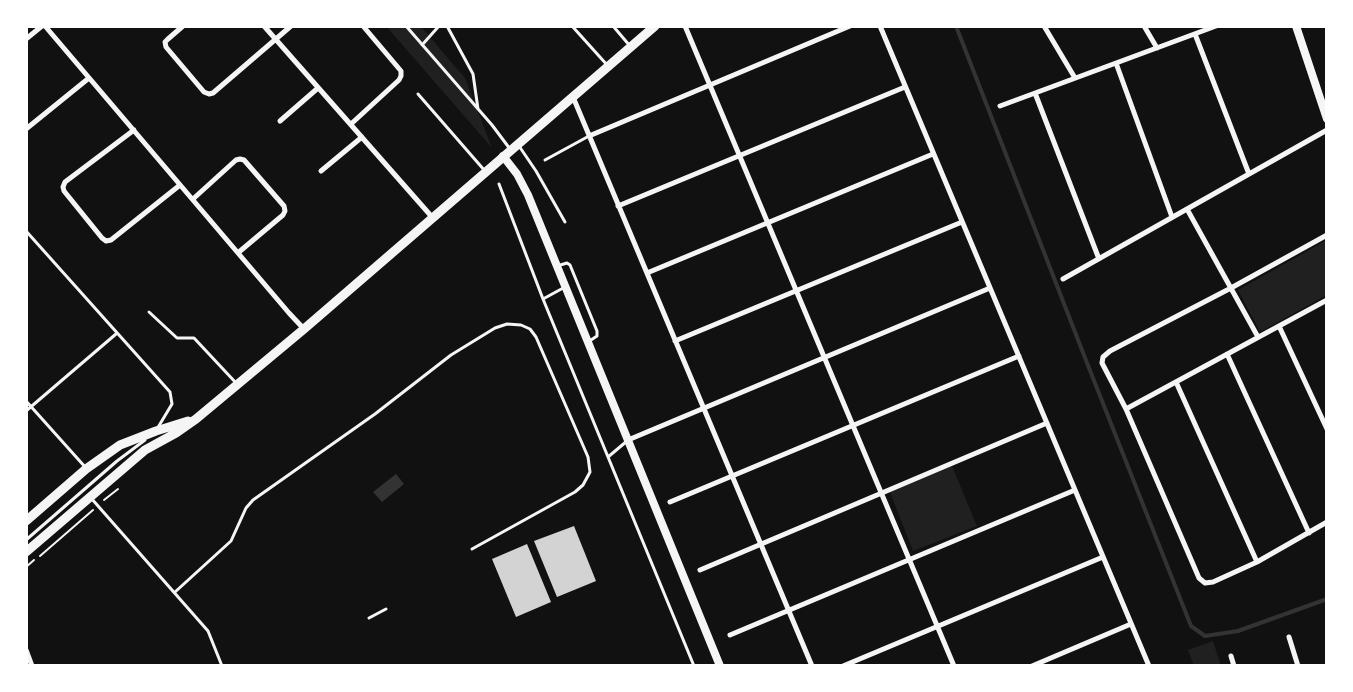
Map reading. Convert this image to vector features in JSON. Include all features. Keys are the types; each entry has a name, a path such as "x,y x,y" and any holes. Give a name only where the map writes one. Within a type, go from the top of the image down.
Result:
{"main road":[{"path":"26,552 145,450 176,433 196,419 304,329 655,26"},
{"path":"26,521 86,468 120,445 156,431 196,419"}],"street":[{"path":"26,39 43,26 304,329"},
{"path":"183,26 165,42 166,47 204,92 209,94 213,93 290,26"},
{"path":"264,26 432,217"},
{"path":"351,124 399,80 401,76 401,72 363,26"},
{"path":"685,26 954,666"},
{"path":"589,136 850,26"},
{"path":"880,26 1149,666"},
{"path":"1044,26 1075,78"},
{"path":"1144,26 1157,48"},
{"path":"1000,106 1216,26"},
{"path":"1296,26 1327,119"},
{"path":"1195,34 1249,174"},
{"path":"1116,63 1172,217"},
{"path":"26,129 89,78"},
{"path":"618,206 905,87"},
{"path":"280,121 318,88"},
{"path":"1035,93 1099,258"},
{"path":"573,97 812,666"},
{"path":"134,130 65,182 63,187 102,238 106,241 111,240 180,185"},
{"path":"1063,279 1327,130"},
{"path":"322,171 362,137"},
{"path":"511,150 517,174 526,190 720,666"},
{"path":"647,274 933,154"},
{"path":"193,199 236,160 240,159 244,160 284,206 286,211 239,252"},
{"path":"1187,209 1258,337"},
{"path":"675,341 962,222"},
{"path":"1327,235 1231,288 1110,350 1103,357 1102,363 1126,408 1199,578 1205,583 1213,582 1257,562 1325,523 1327,530"},
{"path":"628,440 990,288"},
{"path":"1126,408 1327,300"},
{"path":"1279,326 1327,429"},
{"path":"1227,354 1309,533"},
{"path":"670,502 1019,356"},
{"path":"1176,382 1257,562"},
{"path":"700,570 1047,423"},
{"path":"730,634 1075,490"},
{"path":"844,666 1103,557"},
{"path":"1032,666 1132,624"},
{"path":"1289,637 1298,666"},
{"path":"26,650 32,666"},
{"path":"1231,656 1234,666"}],"lane":[{"path":"406,26 511,150 536,170 565,222"},
{"path":"422,45 439,26"},
{"path":"447,26 473,74 478,110"},
{"path":"572,26 608,66"},
{"path":"613,26 631,47"},
{"path":"418,94 485,171"},
{"path":"544,160 589,136"},
{"path":"499,184 543,299 694,666"},
{"path":"26,231 116,334 170,392 172,404 156,431 117,461 26,540"},
{"path":"557,266 570,265 597,331 597,336 588,342"},
{"path":"543,299 565,287"},
{"path":"149,312 176,338 194,338 237,384"},
{"path":"175,592 231,541 246,508 253,500 375,414 451,355 495,328 508,324 521,325 530,329 536,337 588,457 590,472 583,486 575,492 472,549"},
{"path":"26,410 116,334"},
{"path":"26,401 86,468"},
{"path":"608,457 628,440"},
{"path":"90,497 208,631 222,666"},
{"path":"369,618 386,608"}],"shaded area":[{"path":"386,26 420,26 423,29 465,78 492,148"},
{"path":"1327,240 1327,295 1260,332 1238,290"},
{"path":"952,466 977,526 913,551 890,492"},
{"path":"396,474 404,484 382,502 373,492"},
{"path":"1213,641 1221,666 1194,666 1188,650"}],"building":[{"path":"574,526 596,581 557,597 534,541"},
{"path":"527,544 551,602 516,617 492,559"}],"waterway":[{"path":"956,26 1191,626 1205,636 1238,631 1327,599"}]}
